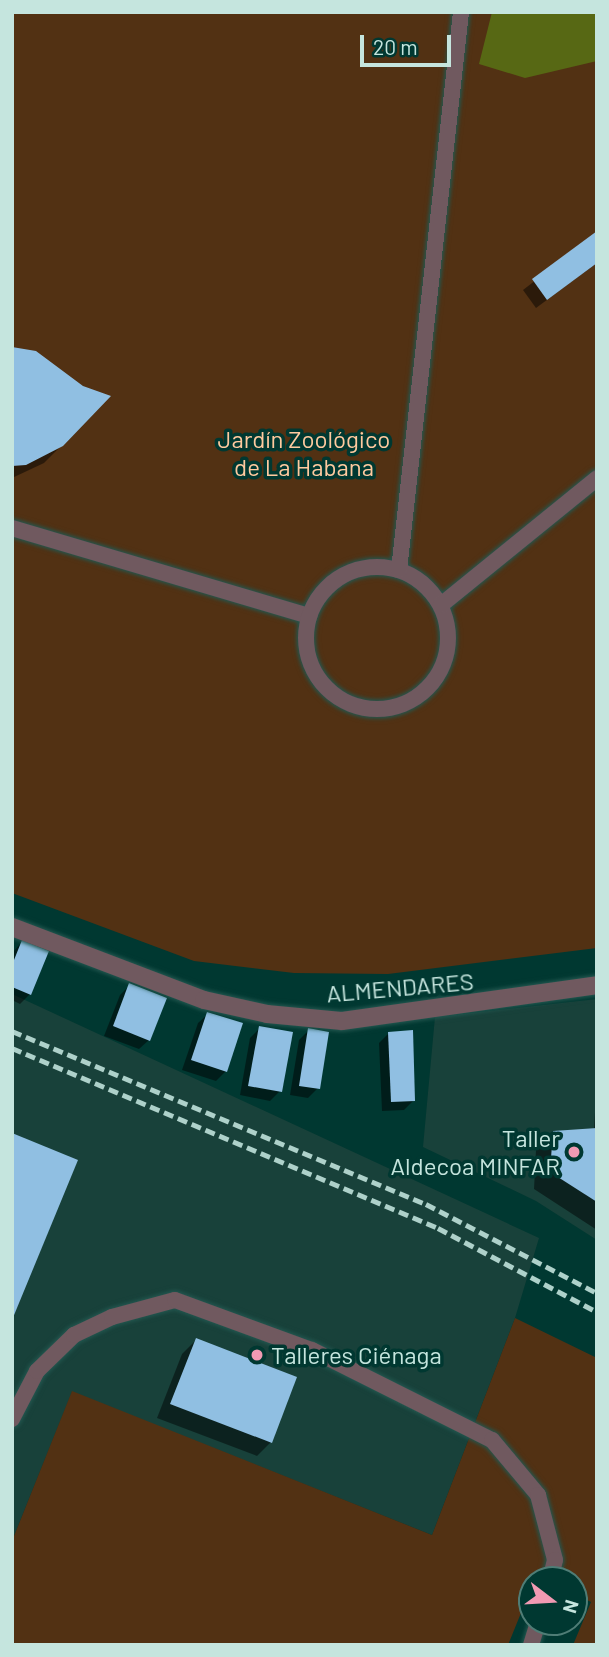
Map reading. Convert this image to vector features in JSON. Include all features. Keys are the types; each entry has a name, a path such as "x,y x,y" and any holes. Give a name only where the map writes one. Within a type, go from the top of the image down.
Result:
{"street":[{"name":"ALMENDARES","path":"12,927 204,1000 267,1014 342,1021 597,985"}],"lane":[{"path":"399,570 461,12"},
{"path":"441,606 597,478"},
{"path":"12,528 309,616"},
{"path":"381,566 399,570 431,590 441,606 449,642 438,677 410,702 383,710 355,707 324,687 307,654 309,616 329,585 345,574 381,566"},
{"path":"12,1419 37,1371 74,1335 112,1317 176,1300 312,1350 492,1440 538,1495 555,1560 554,1566"}],"shaded area":[{"path":"492,12 597,12 597,61 525,78 479,64"},
{"name":"Talleres Ciénaga","path":"12,994 539,1238 515,1318 432,1535 72,1392 12,1541"},
{"path":"597,999 597,1240 536,1201 423,1147 435,1017"}],"green space":[{"name":"Jardín Zoológico de La Habana","path":"12,12 597,12 597,948 388,974 294,973 194,961 12,893"},
{"path":"515,1318 597,1358 597,1645 573,1645 577,1636 588,1636 588,1609 591,1602 588,1601 588,1566 518,1566 518,1620 508,1645 12,1645 12,1541 72,1391 432,1535"}],"building":[{"path":"597,231 597,263 547,300 532,279"},
{"path":"12,347 36,351 83,386 111,396 63,446 26,465 12,466"},
{"path":"22,940 49,951 31,995 12,987 12,965"},
{"path":"129,983 167,998 150,1041 113,1026"},
{"path":"207,1012 243,1023 227,1072 191,1060"},
{"path":"259,1026 293,1032 282,1092 248,1086"},
{"path":"308,1028 329,1032 320,1089 299,1086"},
{"path":"413,1030 415,1101 391,1102 388,1032"},
{"name":"Taller Aldecoa MINFAR","path":"597,1128 597,1202 550,1172 553,1131"},
{"path":"12,1133 78,1160 12,1320"},
{"path":"196,1338 297,1377 272,1443 170,1404"}],"railway":[{"path":"12,1031 426,1204 597,1293"},
{"path":"12,1048 438,1228 597,1312"}],"place":[{"name":"Taller Aldecoa MINFAR","path":"574,1152"},
{"name":"Talleres Ciénaga","path":"257,1355"}]}
